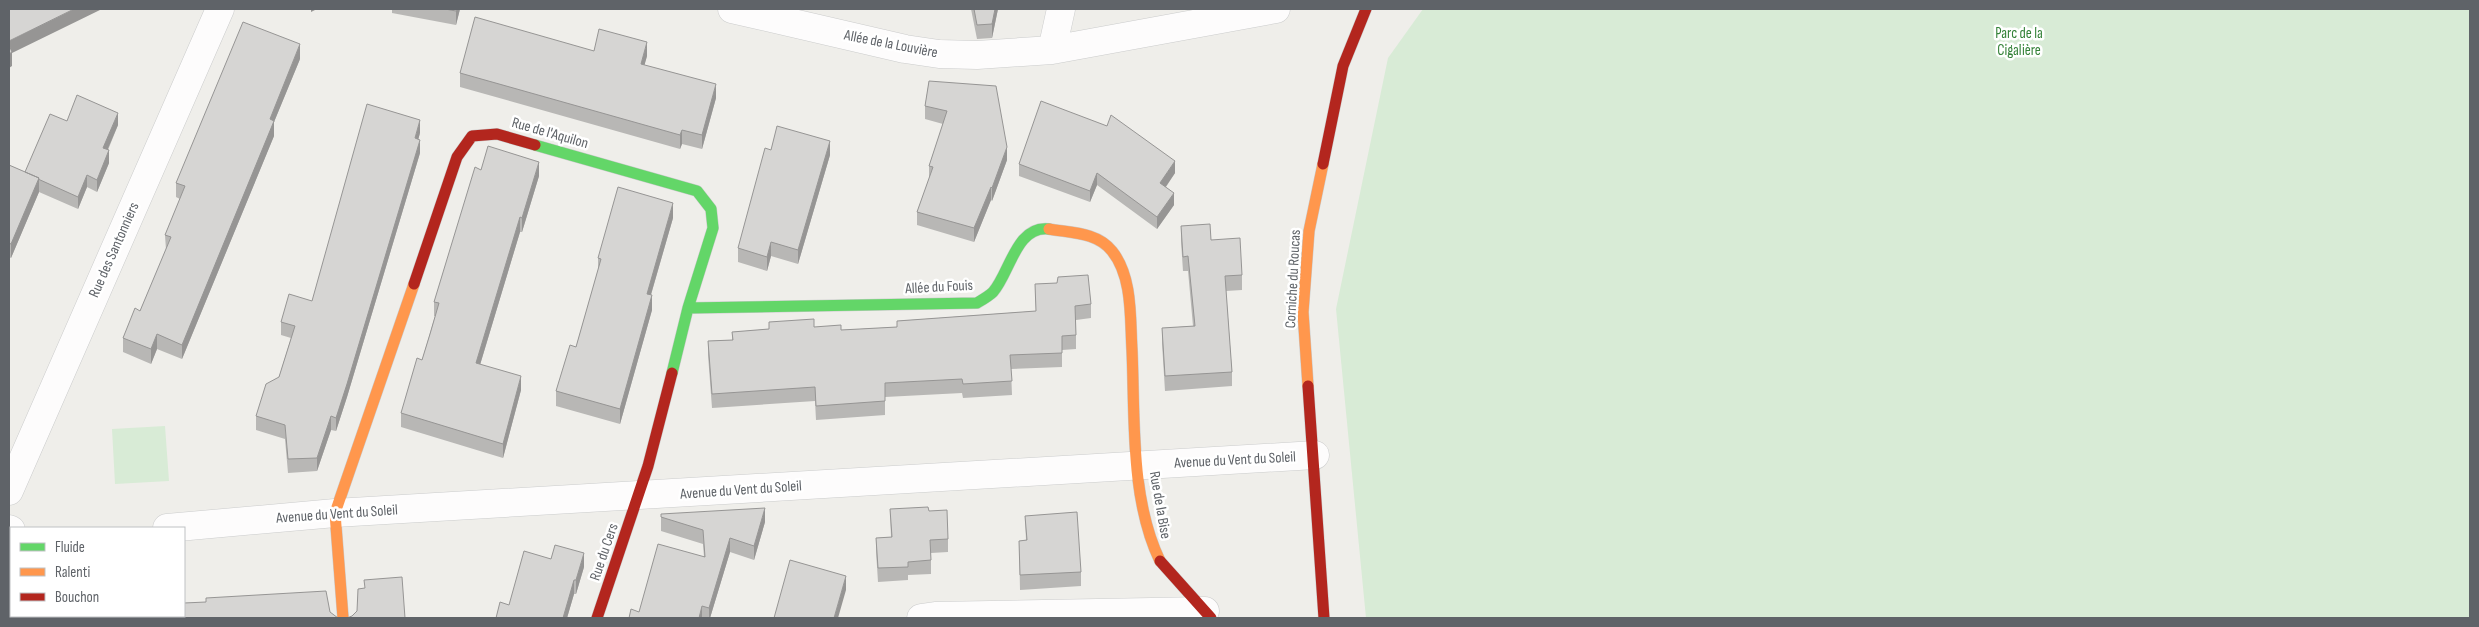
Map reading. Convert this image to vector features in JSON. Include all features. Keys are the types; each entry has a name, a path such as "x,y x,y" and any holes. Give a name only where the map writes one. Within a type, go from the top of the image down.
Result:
{"street":[{"name":"Rue des Santonniers","path":"9,491 220,9"},
{"name":"Allée de la Louvière","path":"732,9 905,49 939,54 977,55 1052,50 1276,9"},
{"path":"1052,50 1061,9"},
{"name":"Corniche du Roucas","path":"1324,618 1303,312 1309,231 1343,66 1366,9"},
{"name":"Rue de l'Aquilon","path":"335,513 457,156 472,136 497,134 697,191 711,209 713,228 688,308 639,496"},
{"name":"Allée du Fouis","path":"688,308 977,303 993,292 1022,241 1034,230 1046,228 1096,237 1112,251 1121,267 1128,296 1138,465"},
{"name":"Avenue du Vent du Soleil","path":"178,527 335,513 1314,455"},
{"name":"Rue de la Bise","path":"1138,465 1143,512 1154,552 1162,565 1208,614"},
{"name":"Rue du Cers","path":"597,618 639,496"},
{"path":"335,513 343,618"},
{"path":"921,618 935,616 1208,614"}],"green space":[{"name":"Parc de la Cigalière","path":"1423,9 2470,9 2470,618 1366,618 1336,309 1388,58"},
{"path":"165,426 169,481 115,484 112,429"}],"building":[{"path":"9,9 74,9 9,41"},
{"path":"974,9 995,9 992,24 977,25"},
{"path":"475,17 594,51 599,29 647,42 641,64 716,84 702,135 682,130 680,135 460,73"},
{"path":"243,22 300,44 270,119 274,121 182,345 157,334 151,349 123,338 135,308 140,311 171,237 165,235 185,186 176,183"},
{"path":"929,81 996,86 1007,147 992,188 974,228 917,212 933,167 929,166 947,111 925,106"},
{"path":"77,95 118,113 103,148 109,150 97,180 87,175 78,197 25,172 50,114 67,121"},
{"path":"1041,101 1107,126 1111,115 1175,161 1160,183 1174,193 1157,217 1097,173 1090,191 1019,164"},
{"path":"367,104 420,120 415,138 420,140 336,418 331,416 317,458 288,459 285,425 256,416 266,384 279,377 295,326 281,322 289,294 312,301"},
{"path":"777,126 830,141 798,250 771,242 767,257 738,248 765,148 771,150"},
{"path":"488,146 539,162 522,218 520,217 476,363 521,376 503,444 401,413 417,358 422,360 430,334 439,303 434,302 475,167 481,170"},
{"path":"9,165 39,178 11,244 9,243"},
{"path":"618,187 673,203 647,294 652,295 620,409 556,391 570,345 576,347 601,259 598,258"},
{"path":"1210,224 1211,240 1240,238 1242,275 1225,276 1232,372 1165,376 1162,328 1195,326 1188,256 1183,257 1181,226"},
{"path":"1088,275 1091,304 1075,306 1076,335 1062,336 1062,353 1010,355 1012,381 963,384 962,379 885,383 885,401 816,406 815,387 712,394 708,341 733,340 732,332 769,329 769,322 814,319 814,327 841,325 841,330 897,327 897,321 1036,311 1035,284 1057,283 1058,277"},
{"path":"928,507 929,511 947,510 948,539 930,540 931,560 908,562 908,567 878,568 876,538 892,537 890,509"},
{"path":"765,508 754,546 730,538 709,608 702,606 699,618 629,618 631,609 639,612 658,544 705,557 703,530 661,517 661,514"},
{"path":"1077,512 1081,572 1020,575 1019,541 1027,540 1025,516"},
{"path":"555,545 584,553 563,618 496,618 500,602 509,605 524,551 551,559"},
{"path":"790,560 846,576 834,618 774,618"},
{"path":"402,577 405,618 347,618 357,611 358,589 365,588 364,580"},
{"path":"326,591 330,612 338,618 98,618 185,617 185,603 206,602 206,598"},
{"path":"9,609 10,617 30,618 9,618"}],"traffic: fast":[{"path":"535,145 697,191 711,209 713,228 688,308 672,373"},
{"path":"688,308 977,303 993,292 999,284 1021,242 1029,234 1038,230 1049,229"}],"traffic: slow":[{"path":"1308,386 1303,312 1309,231 1323,164"},
{"path":"1049,229 1083,234 1099,240 1112,251 1124,273 1130,312 1134,430 1139,485 1150,537 1160,561"},
{"path":"343,618 335,513 414,284"}],"traffic: jam":[{"path":"1323,164 1343,66 1366,9"},
{"path":"414,284 457,157 472,136 497,134 535,145"},
{"path":"597,618 648,466 672,373"},
{"path":"1308,386 1324,618"},
{"path":"1160,561 1211,618"}]}
